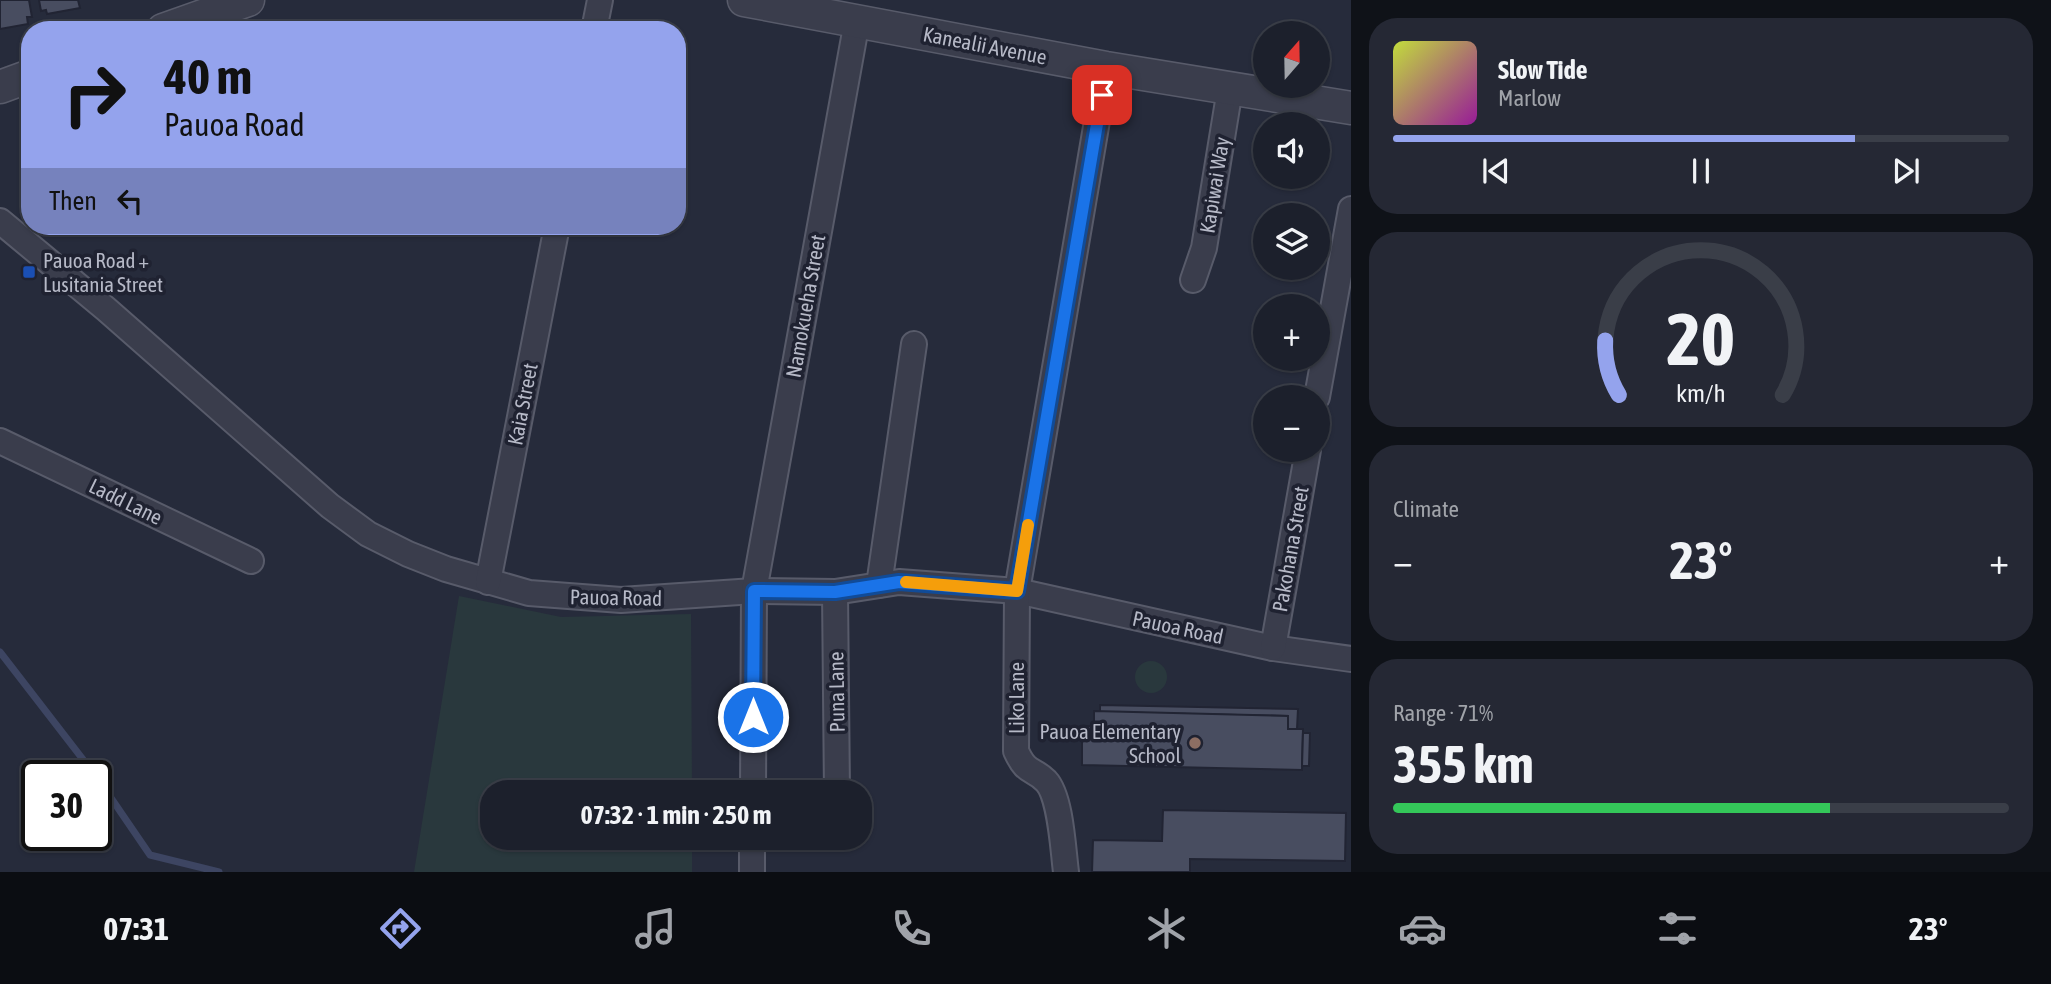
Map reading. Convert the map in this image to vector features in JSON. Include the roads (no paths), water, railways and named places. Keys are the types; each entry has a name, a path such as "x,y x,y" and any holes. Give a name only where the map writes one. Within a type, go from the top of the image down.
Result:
{"street":[{"path":"188,21 248,0"},
{"path":"596,21 600,0"},
{"name":"Kanealii Avenue","path":"744,0 783,4 857,21 1106,68 1351,108"},
{"name":"Namokueha Street","path":"752,780 754,591 857,21"},
{"name":"Liko Lane","path":"1066,872 1055,795 1046,781 1024,768 1016,751 1017,591 1106,68"},
{"path":"0,87 21,79"},
{"name":"Kapiwai Way","path":"1193,280 1204,248 1230,89"},
{"path":"1319,385 1351,209"},
{"name":"Pauoa Road","path":"0,221 106,309 330,506 368,534 408,554 488,582 570,598 675,598 754,591 835,592 899,582 1017,591 1273,648 1351,659"},
{"name":"Kaia Street","path":"488,582 554,235"},
{"path":"878,585 915,344"},
{"name":"Ladd Lane","path":"0,441 251,561"},
{"name":"Pakohana Street","path":"1273,648 1306,462"},
{"name":"Puna Lane","path":"835,592 837,780"},
{"path":"752,850 752,872"}],"waterway":[{"path":"0,652 83,760"},
{"path":"112,799 150,855 219,872"}],"place":[{"name":"Pauoa Road + Lusitania Street","path":"29,272"},
{"name":"Pauoa Elementary School","path":"1195,743"}]}
